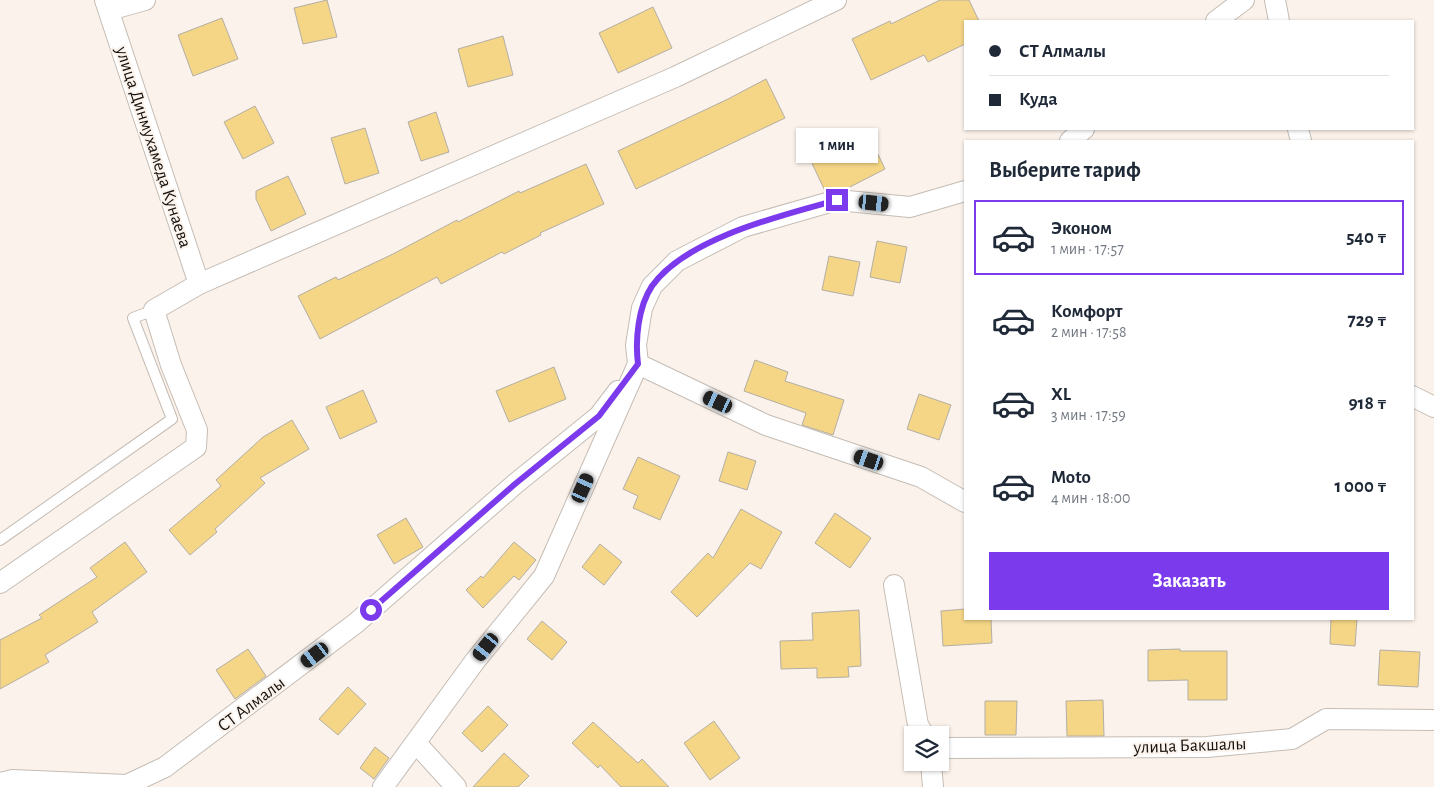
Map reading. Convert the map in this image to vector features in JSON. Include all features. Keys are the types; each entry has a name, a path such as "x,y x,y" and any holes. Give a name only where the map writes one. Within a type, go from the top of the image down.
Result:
{"street":[{"path":"107,5 145,0"},
{"path":"0,582 196,447 197,430 171,365 154,310 198,284 675,77 836,0"},
{"path":"1217,20 1244,0"},
{"path":"1275,0 1279,20"},
{"name":"улица Динмухамеда Кунаева","path":"107,5 198,284"},
{"path":"1071,140 1083,130"},
{"path":"384,787 475,661 544,576 638,364 636,345 642,308 652,286 676,261 743,227 837,200 910,207 964,190"},
{"path":"638,364 766,425 921,477 964,501"},
{"name":"СТ Алмалы","path":"0,783 14,780 127,785 165,767 356,623 515,484 599,416 638,364"},
{"path":"1414,397 1434,407"},
{"path":"894,585 919,726"},
{"name":"улица Бакшалы","path":"949,748 1207,747 1292,739 1326,719 1434,720"},
{"path":"416,743 456,787"},
{"path":"932,771 933,787"}],"lane":[{"path":"0,540 172,418 133,318 154,310"}],"building":[{"path":"327,0 337,37 303,44 294,8"},
{"path":"940,0 969,0 979,20 964,20 964,44 928,62 924,55 871,80 852,39 890,21 891,24"},
{"path":"653,7 672,48 618,73 599,33"},
{"path":"222,18 238,59 193,76 178,35"},
{"path":"503,36 513,75 468,87 458,49"},
{"path":"766,79 785,118 636,189 618,151"},
{"path":"255,106 274,143 243,159 224,122"},
{"path":"436,112 449,152 421,161 408,122"},
{"path":"365,128 379,173 345,184 331,138"},
{"path":"866,129 885,169 846,189 825,191 809,157"},
{"path":"586,164 604,204 540,233 541,235 504,254 502,252 441,284 437,277 320,339 298,296 336,277 338,280 393,254 457,220 458,222 519,191 520,193"},
{"path":"288,176 306,214 271,231 256,199 256,191"},
{"path":"877,241 907,247 900,283 870,277"},
{"path":"829,256 860,262 853,296 822,290"},
{"path":"755,360 788,372 785,381 844,400 833,435 802,425 806,413 744,391"},
{"path":"554,367 566,399 509,422 496,391"},
{"path":"363,390 377,422 340,439 326,407"},
{"path":"919,394 951,405 939,440 907,429"},
{"path":"292,420 309,449 260,478 265,483 215,529 217,532 190,555 169,530 221,486 216,480 263,437"},
{"path":"728,452 756,461 747,490 719,481"},
{"path":"638,457 680,476 660,520 633,508 638,496 623,489"},
{"path":"741,509 782,532 761,569 750,563 697,617 671,592 708,553 713,558"},
{"path":"835,513 871,538 850,568 815,543"},
{"path":"406,518 423,547 394,564 377,535"},
{"path":"125,542 147,572 92,612 98,622 45,655 49,662 0,689 0,640 42,618 39,615 97,577 90,568"},
{"path":"514,542 536,560 519,580 514,576 483,608 466,590 481,576 483,578"},
{"path":"600,544 622,562 604,585 582,567"},
{"path":"964,609 964,620 991,620 992,643 943,646 941,611"},
{"path":"859,610 861,666 848,667 849,677 817,678 817,668 781,669 780,641 813,640 812,613"},
{"path":"1331,620 1357,620 1355,646 1330,644"},
{"path":"542,621 567,642 552,660 527,639"},
{"path":"248,649 266,676 235,699 216,670"},
{"path":"1180,649 1180,651 1227,651 1227,700 1188,700 1188,680 1148,681 1148,650"},
{"path":"1380,650 1420,652 1418,687 1378,685"},
{"path":"348,687 366,704 338,735 319,719"},
{"path":"1103,700 1104,736 1067,736 1066,701"},
{"path":"985,701 1017,701 1016,735 985,735"},
{"path":"488,706 508,725 482,752 462,733"},
{"path":"714,721 740,758 710,780 684,743"},
{"path":"593,722 638,763 642,759 669,787 621,787 600,765 598,768 572,743"},
{"path":"375,747 389,758 374,779 360,768"},
{"path":"504,753 529,776 518,787 473,787"}],"route":[{"path":"371,610 515,484 599,416 638,364 636,345 642,308 652,286 676,261 743,227 837,200"}]}
